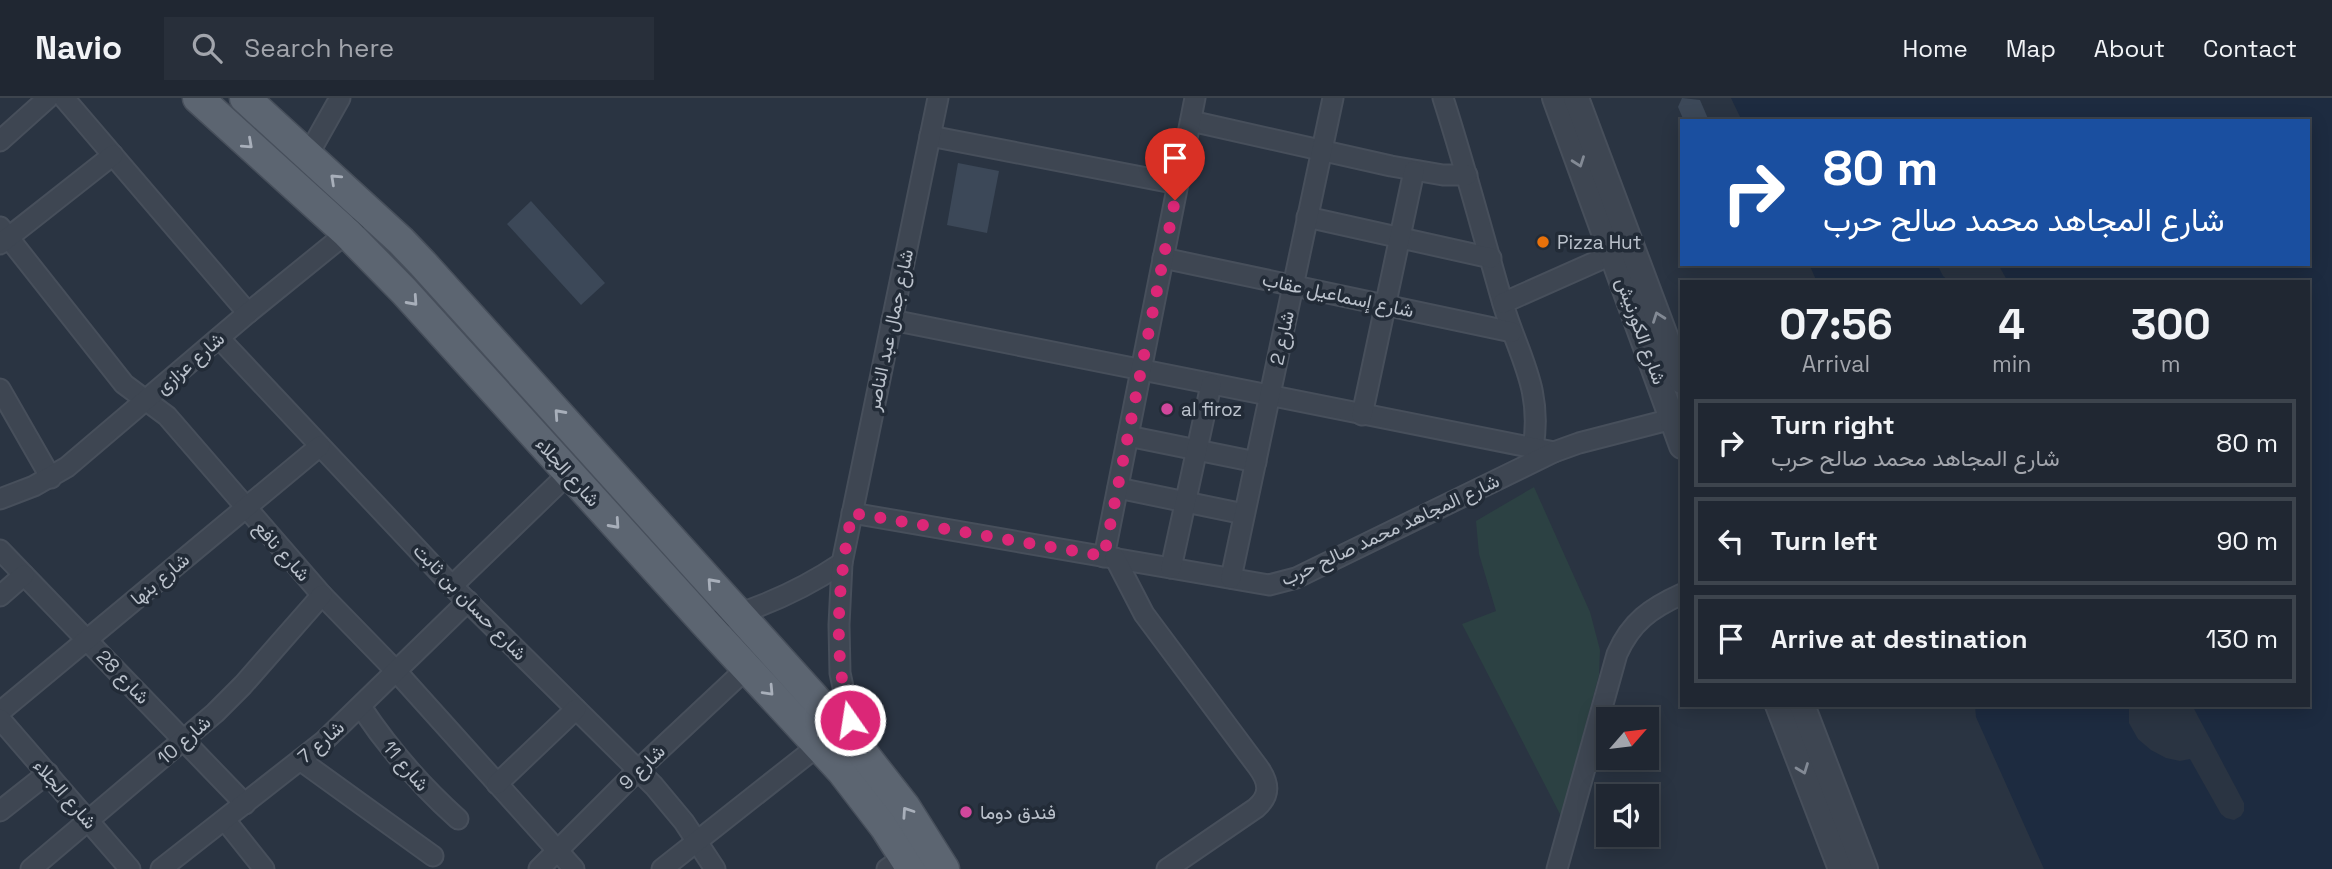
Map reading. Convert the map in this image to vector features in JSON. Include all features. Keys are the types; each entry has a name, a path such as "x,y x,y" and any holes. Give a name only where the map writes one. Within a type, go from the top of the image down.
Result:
{"main road":[{"name":"شارع الجلاء","path":"198,98 346,233 404,291 819,745 864,799 901,865"},
{"name":"شارع الجلاء","path":"245,98 424,264 855,743 905,807 944,869"}],"street":[{"path":"0,141 48,98"},
{"path":"64,98 248,313"},
{"path":"309,155 340,98"},
{"name":"شارع جمال عبد الناصر","path":"855,743 840,673 838,638 842,563 938,98"},
{"path":"1167,869 1256,808 1264,801 1268,792 1268,784 1258,766 1144,614 1110,557 1118,488 1195,98"},
{"name":"شارع 2","path":"1231,578 1333,98"},
{"path":"1443,98 1503,303 1533,390 1537,427 1534,448"},
{"name":"شارع الكورنيش","path":"1555,98 1680,441"},
{"name":"شارع الكورنيش","path":"1576,98 1680,376"},
{"path":"1191,121 1414,171 1467,175"},
{"path":"930,136 1178,184"},
{"path":"3,236 113,155"},
{"path":"1362,415 1414,171"},
{"name":"شارع عزازى","path":"0,499 51,478 83,455 248,313 371,213"},
{"path":"1307,217 1491,258"},
{"name":"شارع نافع","path":"3,236 124,384 167,416 322,595 396,671 574,869"},
{"path":"1503,303 1613,254"},
{"name":"شارع إسماعيل عقاب","path":"1163,258 1512,332"},
{"path":"892,320 1554,452"},
{"name":"شارع حسان بن ثابت","path":"219,338 452,586 638,770 669,804 715,869"},
{"path":"1171,568 1212,385"},
{"path":"0,389 51,478"},
{"name":"شارع المجاهد محمد صالح حرب","path":"852,513 1269,585 1296,578 1554,452 1578,443 1672,419"},
{"path":"1128,436 1255,462"},
{"name":"شارع بنها","path":"0,712 320,446"},
{"path":"452,586 569,473"},
{"path":"1118,488 1244,514"},
{"name":"شارع 28","path":"0,550 245,804"},
{"path":"705,623 740,614 802,588 842,563"},
{"path":"0,596 24,575"},
{"name":"شارع 10","path":"31,869 185,740 243,685 322,595"},
{"path":"1557,869 1623,639 1644,615 1680,595"},
{"name":"شارع 7","path":"161,869 300,761 361,707 468,601"},
{"name":"شارع 9","path":"539,869 638,770 747,668"},
{"name":"شارع 11","path":"361,707 405,766 430,794 458,819"},
{"path":"1779,707 1842,869"},
{"path":"1803,707 1865,869"},
{"path":"497,784 576,709"},
{"name":"شارع الجلاء","path":"0,719 130,869"},
{"path":"662,869 819,745"},
{"path":"300,761 433,856"},
{"path":"0,811 48,773"},
{"path":"225,820 264,869"}],"green space":[{"path":"1534,487 1590,612 1600,650 1599,675 1561,816 1462,624 1496,611 1479,554 1476,521"}],"water":[{"path":"1731,98 2332,98 2332,869 2044,869 1976,717 1975,707 2310,707 2310,280 1816,280 1810,266 2310,266 2310,119 1741,119"}],"pier":[{"path":"1938,266 1999,266 2007,280 1948,280"},
{"path":"2129,707 2193,707 2244,803 2241,816 2234,820 2221,814 2190,759 2180,761 2166,758 2151,750 2138,739 2129,723"}],"building":[{"path":"1682,98 1700,100 1708,119 1683,119 1678,107"},
{"path":"958,163 999,171 987,233 947,225"},
{"path":"531,201 605,283 581,305 507,224"}],"place":[{"name":"Pizza Hut","path":"1543,242"},
{"name":"al firoz","path":"1167,409"},
{"name":"فندق دوما","path":"966,812"}],"route":[{"path":"850,720 838,651 842,563 852,513 1104,556 1175,200"}]}
